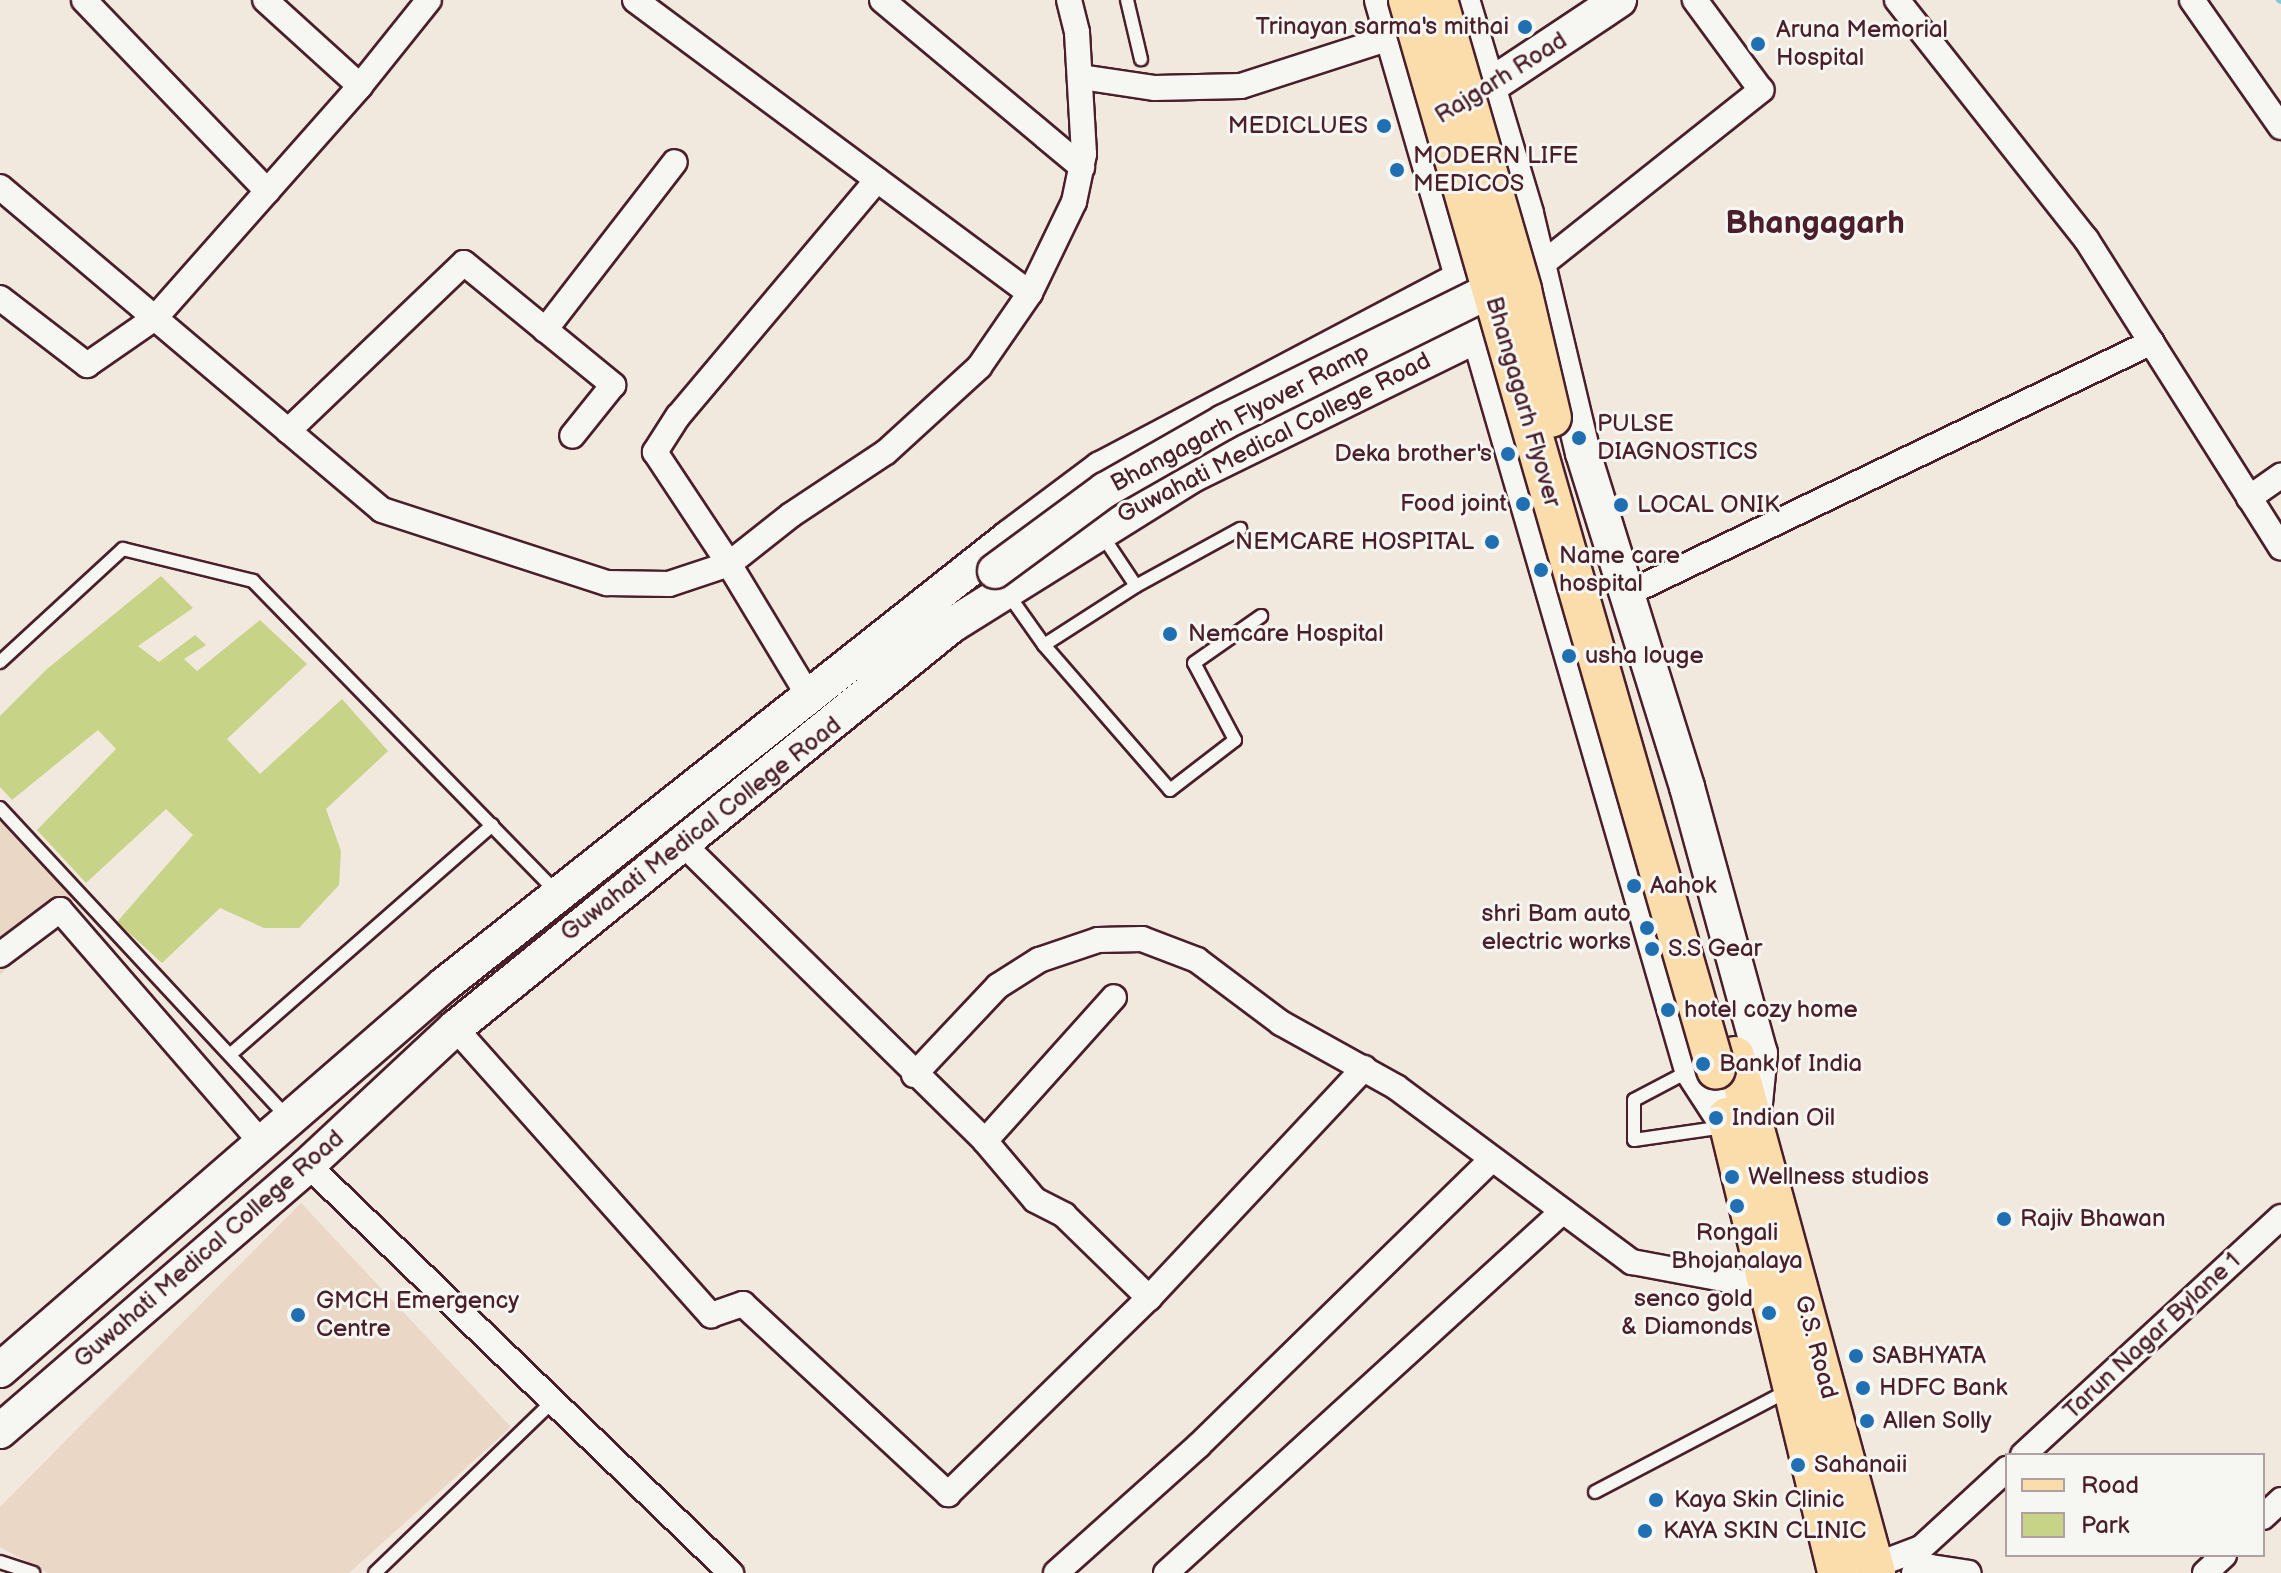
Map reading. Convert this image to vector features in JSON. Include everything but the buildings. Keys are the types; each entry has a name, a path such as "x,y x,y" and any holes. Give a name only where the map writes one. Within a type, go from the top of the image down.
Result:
{"main road":[{"path":"1382,0 1417,115 1477,284 1478,335 1714,1065"},
{"name":"Bhangagarh Flyover","path":"1408,0 1477,284 1714,1065 1741,1124"},
{"name":"Bhangagarh Flyover","path":"1438,0 1714,1065"},
{"path":"1462,0 1540,266 1583,453 1760,1053 1741,1124"},
{"name":"Rajgarh Road","path":"1485,80 1593,0"},
{"name":"Rajgarh Road","path":"1417,115 1485,80 1619,0"},
{"name":"Bhangagarh Flyover Ramp","path":"948,606 1002,583 1105,490 1477,284"},
{"name":"Guwahati Medical College Road","path":"0,1431 308,1165 455,1028 680,841 1101,469 1477,284"},
{"name":"Guwahati Medical College Road","path":"1002,583 1190,476 1478,335"},
{"path":"1496,391 1565,366"},
{"name":"Guwahati Medical College Road","path":"0,1370 261,1142 559,894 808,695 948,606"},
{"name":"G.S. Road","path":"1741,1124 1766,1287 1837,1573"},
{"name":"G.S. Road","path":"1741,1124 1868,1571"}],"street":[{"path":"84,0 267,191"},
{"path":"265,0 360,86"},
{"path":"0,298 87,365 155,318 360,86 429,0"},
{"path":"635,0 1030,293"},
{"path":"882,0 1082,167"},
{"path":"0,187 382,510 607,583 669,584 729,564 791,515 886,452 979,367 1030,293 1074,202 1082,167 1081,77 1069,0"},
{"path":"1540,266 1761,90 1695,0"},
{"path":"1897,0 2041,176 2152,342 2281,548"},
{"path":"2192,0 2281,127"},
{"path":"1081,77 1155,88 1241,86 1393,37"},
{"path":"545,330 675,162"},
{"path":"808,695 729,564 655,452 678,416 877,180"},
{"path":"288,431 464,263 613,385 572,436"},
{"path":"1627,594 2152,342"},
{"path":"2249,498 2281,476"},
{"path":"680,841 914,1075 985,1141 1035,1200 1064,1215 1149,1298"},
{"path":"0,955 60,910 261,1142"},
{"path":"914,1075 998,986 1039,960 1098,940 1142,939 1197,960 1281,1023 1364,1068 1632,1262 1766,1287"},
{"path":"985,1141 1114,997"},
{"path":"455,1028 711,1315 743,1304 948,1494 1149,1298 1364,1068"},
{"path":"1056,1573 1198,1446 1491,1160"},
{"path":"308,1165 731,1573"},
{"path":"1166,1573 1563,1211"},
{"name":"Tarun Nagar Bylane 1","path":"2025,1453 2281,1217"},
{"path":"1868,1571 1921,1548 2005,1471"},
{"path":"2265,1515 2281,1500"},
{"path":"2205,1573 2222,1557"},
{"path":"1914,1573 1931,1567 1969,1573"}],"lane":[{"path":"1127,0 1141,59"},
{"path":"1098,529 1136,586"},
{"path":"1044,645 1136,586 1240,529"},
{"path":"0,662 123,549 253,581 559,894"},
{"path":"1002,583 1044,645 1170,790 1235,740 1194,663 1261,616"},
{"path":"0,808 232,1053 289,1120"},
{"path":"232,1053 492,825"},
{"path":"1714,1065 1634,1100 1634,1140 1741,1124"},
{"path":"1595,1492 1791,1388"},
{"path":"375,1573 554,1400"},
{"path":"0,1562 33,1573"}],"shaded area":[{"path":"0,808 82,895 60,910 0,975"},
{"name":"GMCH Emergency Centre","path":"301,1203 511,1427 349,1573 48,1573 0,1547 0,1507"}],"green space":[{"path":"161,576 193,608 138,646 159,662 195,635 206,645 184,659 197,671 260,620 307,664 227,739 260,774 342,699 388,751 326,809 341,851 339,885 299,928 264,928 220,908 162,963 117,922 193,835 166,809 86,883 37,830 116,749 98,730 12,800 0,787 0,716 47,669"}],"place":[{"name":"Trinayan sarma's mithai","path":"1525,27"},
{"name":"Aruna Memorial Hospital","path":"1758,44"},
{"name":"MEDICLUES","path":"1384,126"},
{"name":"MODERN LIFE MEDICOS","path":"1397,170"},
{"name":"PULSE DIAGNOSTICS","path":"1579,438"},
{"name":"Deka brother's","path":"1508,454"},
{"name":"Food joint","path":"1523,504"},
{"name":"LOCAL ONIK","path":"1621,505"},
{"name":"NEMCARE HOSPITAL","path":"1492,542"},
{"name":"Name care hospital","path":"1541,570"},
{"name":"Nemcare Hospital","path":"1170,634"},
{"name":"usha louge","path":"1569,656"},
{"name":"Aahok","path":"1634,886"},
{"name":"shri Bam auto electric works","path":"1647,928"},
{"name":"S.S Gear","path":"1652,949"},
{"name":"hotel cozy home","path":"1668,1010"},
{"name":"Bank of India","path":"1703,1064"},
{"name":"Indian Oil","path":"1716,1118"},
{"name":"Wellness studios","path":"1732,1177"},
{"name":"Rongali Bhojanalaya","path":"1737,1206"},
{"name":"Rajiv Bhawan","path":"2004,1219"},
{"name":"senco gold & Diamonds","path":"1769,1313"},
{"name":"GMCH Emergency Centre","path":"298,1315"},
{"name":"SABHYATA","path":"1856,1356"},
{"name":"HDFC Bank","path":"1863,1388"},
{"name":"Allen Solly","path":"1867,1421"},
{"name":"Sahanaii","path":"1798,1465"},
{"name":"Kaya Skin Clinic","path":"1656,1500"},
{"name":"KAYA SKIN CLINIC","path":"1645,1531"}],"district":[{"name":"Bhangagarh","path":"1815,224"}]}
